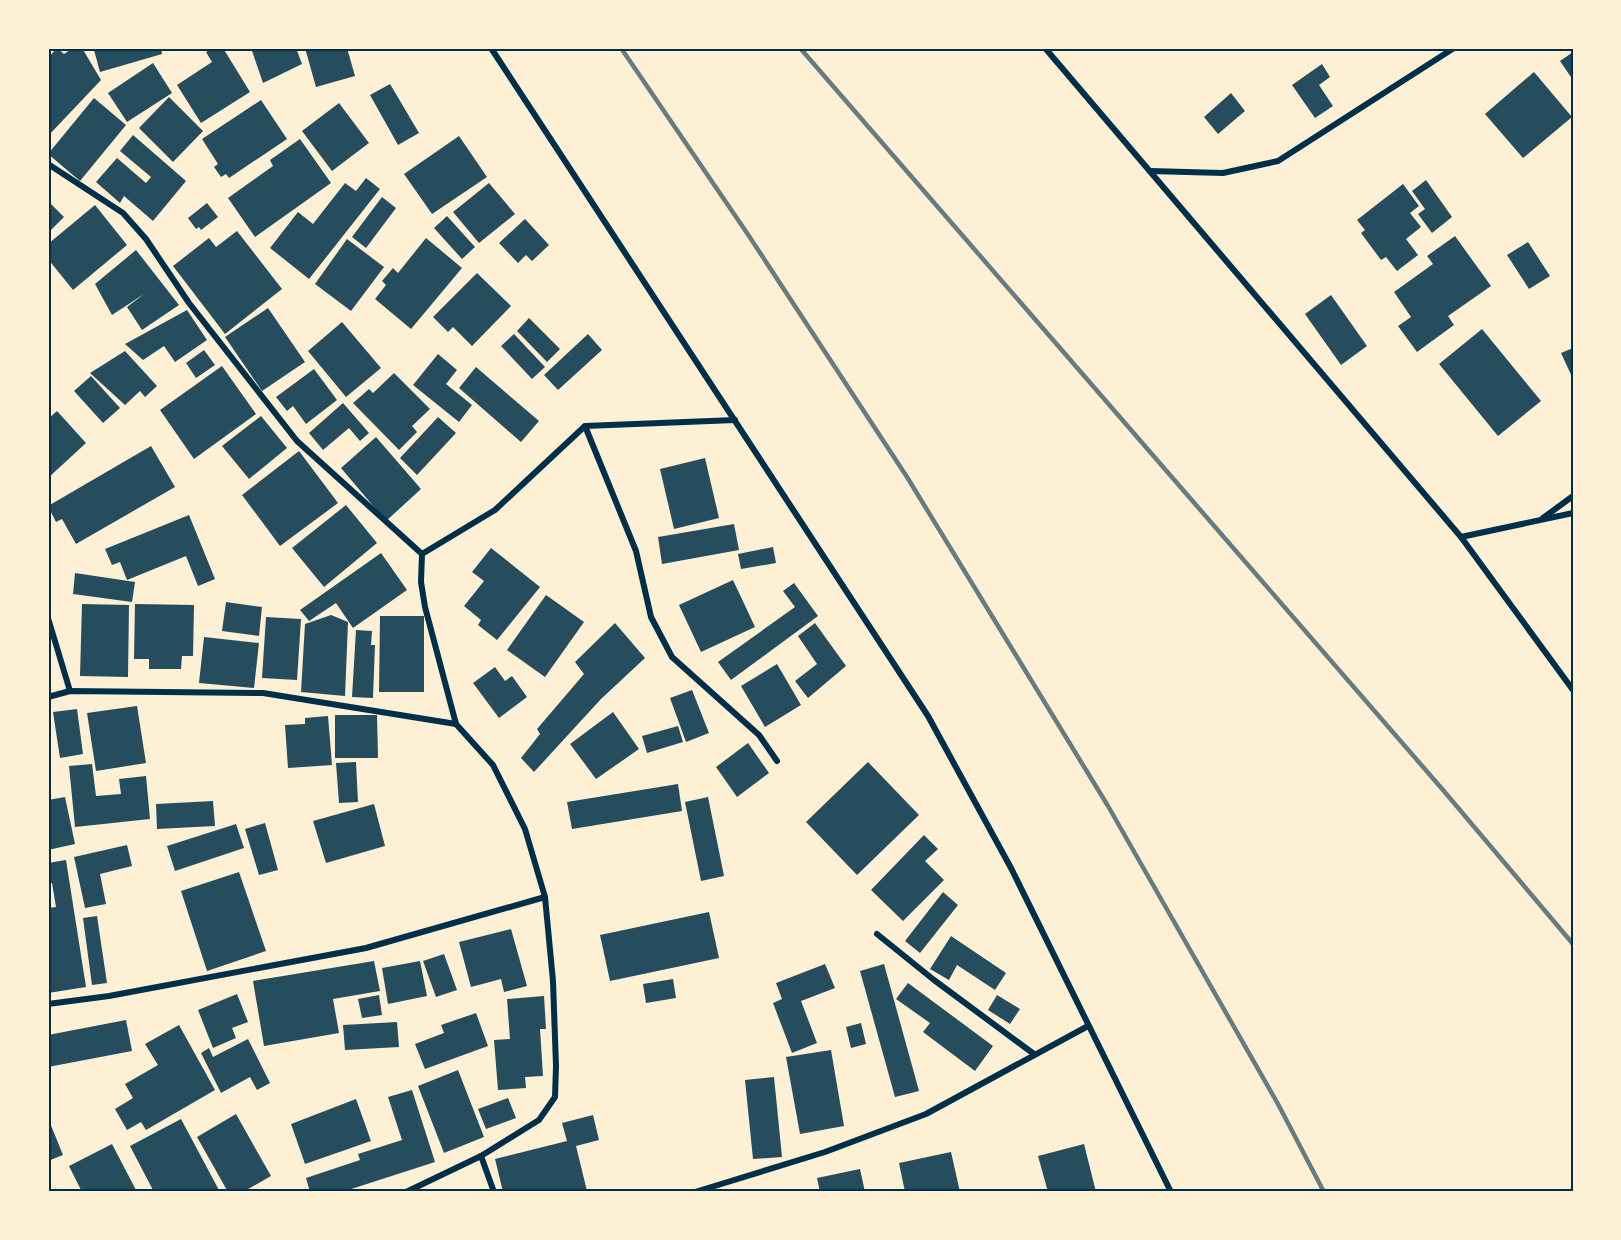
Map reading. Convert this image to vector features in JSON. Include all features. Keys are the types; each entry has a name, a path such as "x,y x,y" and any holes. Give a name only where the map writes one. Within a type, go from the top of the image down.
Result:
{"street":[{"path":"491,48 928,716 1011,868 1171,1192"},
{"path":"1045,48 1461,537 1573,690"},
{"path":"1150,171 1222,173 1278,161 1454,48"},
{"path":"48,164 123,213 146,239 195,311 297,441 422,554 421,582 425,606 456,724 494,765 525,829 546,897 553,981 555,1097 539,1120 481,1156 406,1192"},
{"path":"422,554 495,510 585,426 735,420"},
{"path":"585,426 636,551 651,617 672,657 759,735 777,761"},
{"path":"1540,520 1573,496"},
{"path":"1461,537 1573,513"},
{"path":"48,618 70,691"},
{"path":"48,697 70,691 263,693 456,724"},
{"path":"48,1004 109,996 366,948 546,897"},
{"path":"877,934 934,980 1034,1054"},
{"path":"695,1192 825,1152 926,1114 1088,1026"},
{"path":"481,1156 494,1192"}],"building":[{"path":"57,48 64,54 73,48 82,48 101,80 48,136 48,58"},
{"path":"100,48 161,48 162,54 100,72 94,50"},
{"path":"213,48 223,48 250,92 201,123 177,85 212,62 206,52"},
{"path":"251,48 296,48 302,64 263,83"},
{"path":"305,48 347,48 355,76 316,87"},
{"path":"1573,52 1573,80 1560,61"},
{"path":"153,63 172,93 127,122 108,93"},
{"path":"1322,64 1330,77 1319,85 1333,106 1315,118 1292,85"},
{"path":"1534,72 1572,117 1523,158 1485,114"},
{"path":"390,84 419,133 398,145 370,95"},
{"path":"1231,93 1245,111 1218,134 1204,117"},
{"path":"169,97 203,131 173,162 139,128"},
{"path":"94,98 126,125 80,181 48,154"},
{"path":"261,100 287,139 229,178 226,174 221,177 214,167 218,164 202,139"},
{"path":"339,103 369,143 332,171 302,131"},
{"path":"133,135 186,181 153,221 124,196 120,203 96,182 117,158 146,183 151,177 120,151"},
{"path":"459,136 487,177 432,214 404,174"},
{"path":"300,139 331,183 255,237 228,198 273,166 270,160"},
{"path":"366,178 380,189 309,279 270,248 298,212 313,224 345,183 356,191"},
{"path":"1426,180 1452,217 1432,233 1418,214 1425,209 1412,191"},
{"path":"489,183 515,214 479,243 453,212"},
{"path":"1403,184 1419,206 1410,213 1421,227 1406,239 1418,255 1397,271 1386,257 1381,260 1361,233 1365,230 1357,220"},
{"path":"382,197 396,208 366,248 352,237"},
{"path":"48,201 64,217 48,233"},
{"path":"207,203 218,217 201,230 199,227 196,229 188,218"},
{"path":"95,205 127,245 73,290 48,259 48,244"},
{"path":"447,216 475,247 462,259 434,228"},
{"path":"525,219 549,245 532,261 526,255 518,263 499,243"},
{"path":"237,231 282,289 225,334 173,266 209,238 216,247"},
{"path":"1455,236 1491,286 1448,316 1454,325 1417,352 1398,326 1411,317 1394,292 1433,264 1427,256"},
{"path":"426,238 462,268 411,329 375,299 386,285 382,281 393,268 398,273"},
{"path":"347,239 384,267 351,311 315,284"},
{"path":"1528,242 1550,276 1529,289 1507,255"},
{"path":"136,250 179,305 142,330 127,307 144,294 112,315 95,284"},
{"path":"477,273 511,306 472,346 453,327 448,332 433,317"},
{"path":"1331,295 1367,346 1341,365 1305,314"},
{"path":"268,308 305,362 262,391 225,337"},
{"path":"187,310 207,340 175,362 164,346 143,360 125,344"},
{"path":"529,318 560,349 547,362 517,331"},
{"path":"342,322 381,368 346,397 308,351"},
{"path":"1482,329 1541,401 1498,436 1439,364"},
{"path":"514,334 545,367 532,379 501,346"},
{"path":"588,334 602,350 558,390 544,375"},
{"path":"1573,348 1573,379 1561,353"},
{"path":"204,350 215,365 196,378 186,363"},
{"path":"125,351 157,386 145,397 140,391 125,405 90,373"},
{"path":"438,354 457,370 446,384 472,405 459,422 413,385"},
{"path":"222,366 256,414 194,459 160,410"},
{"path":"476,367 539,421 521,442 459,388"},
{"path":"314,369 337,400 306,424 293,406 287,411 276,397"},
{"path":"394,373 430,409 412,426 417,432 399,450 353,403 369,389 373,393"},
{"path":"91,376 120,408 103,423 74,391"},
{"path":"343,403 369,433 360,441 349,428 323,450 309,433"},
{"path":"57,411 86,443 48,478 48,419"},
{"path":"261,416 287,448 249,479 222,446"},
{"path":"438,417 456,433 417,475 400,458"},
{"path":"376,437 421,489 386,521 341,468"},
{"path":"151,446 175,487 76,544 62,519 56,522 48,506"},
{"path":"299,451 338,503 280,546 242,495"},
{"path":"705,458 719,518 674,529 660,469"},
{"path":"346,505 377,543 324,587 292,548"},
{"path":"189,515 215,579 198,586 186,556 127,580 120,562 112,565 105,549"},
{"path":"734,524 739,550 662,564 658,537"},
{"path":"773,547 776,563 741,569 738,554"},
{"path":"491,548 540,587 497,640 478,625 481,620 464,606 484,581 472,572"},
{"path":"381,553 407,590 353,628 336,603 309,621 300,610"},
{"path":"75,573 135,582 132,602 73,594"},
{"path":"733,580 755,627 701,652 679,605"},
{"path":"794,583 818,616 731,680 718,662 795,607 783,591"},
{"path":"546,595 584,622 545,677 507,650"},
{"path":"226,602 262,607 259,636 222,631"},
{"path":"82,604 129,605 128,677 80,676"},
{"path":"135,604 194,605 193,656 182,656 181,669 149,669 149,659 134,659"},
{"path":"331,615 348,622 345,696 301,692 305,624"},
{"path":"380,616 424,616 424,692 379,692"},
{"path":"266,617 301,619 297,680 262,678"},
{"path":"615,623 645,658 601,699 534,772 521,758 540,734 537,729 584,674 575,662"},
{"path":"815,623 846,666 808,698 795,681 817,664 798,636"},
{"path":"356,630 372,631 371,645 375,645 373,698 352,697"},
{"path":"204,637 259,643 254,688 199,683"},
{"path":"777,664 801,705 765,727 741,686"},
{"path":"495,667 505,681 512,676 527,697 499,718 473,683"},
{"path":"692,690 709,733 686,742 670,698"},
{"path":"137,706 146,763 96,771 87,713"},
{"path":"77,709 83,754 60,758 53,712"},
{"path":"613,712 639,749 596,779 570,744"},
{"path":"335,715 377,715 378,758 335,758"},
{"path":"328,716 332,765 288,768 285,725 305,724 305,718"},
{"path":"678,726 683,742 647,753 642,736"},
{"path":"748,743 769,773 737,797 716,767"},
{"path":"356,762 358,802 339,803 336,763"},
{"path":"868,762 919,815 857,875 806,822"},
{"path":"92,764 96,796 121,794 119,779 146,776 150,819 75,827 69,766"},
{"path":"678,784 682,811 572,829 567,802"},
{"path":"65,797 75,844 48,850 48,800"},
{"path":"708,797 724,876 701,881 685,802"},
{"path":"213,801 215,826 157,829 156,804"},
{"path":"374,804 385,846 326,863 313,821"},
{"path":"265,823 278,870 259,875 245,829"},
{"path":"236,824 244,848 175,871 167,846"},
{"path":"924,835 938,849 925,861 944,880 903,921 871,890"},
{"path":"127,845 132,866 100,874 106,904 85,908 74,857"},
{"path":"66,860 86,987 48,993 48,908 56,907 52,883 48,883 48,863"},
{"path":"239,872 266,951 207,971 181,891"},
{"path":"943,892 958,905 920,953 905,941"},
{"path":"709,912 719,958 610,981 600,935"},
{"path":"97,916 107,983 92,985 83,918"},
{"path":"511,929 527,986 504,992 501,979 471,987 459,942"},
{"path":"951,936 1006,973 995,990 957,965 949,980 930,969"},
{"path":"444,954 457,990 436,997 423,961"},
{"path":"374,961 380,991 333,999 339,1033 264,1046 253,981"},
{"path":"420,961 427,996 388,1004 382,968"},
{"path":"825,964 835,988 801,1001 817,1043 792,1053 773,1003 782,999 776,983"},
{"path":"884,964 919,1091 895,1097 860,971"},
{"path":"673,979 676,998 646,1003 643,984"},
{"path":"908,983 993,1046 975,1071 923,1032 930,1023 896,999"},
{"path":"237,994 248,1022 232,1028 236,1038 213,1048 198,1010"},
{"path":"379,995 382,1015 362,1018 358,999"},
{"path":"997,995 1020,1009 1010,1024 988,1010"},
{"path":"544,996 546,1029 540,1029 543,1076 525,1077 526,1088 498,1090 494,1040 510,1039 507,999"},
{"path":"476,1013 488,1046 425,1069 415,1044 444,1033 441,1025"},
{"path":"126,1020 132,1051 48,1067 48,1035"},
{"path":"397,1022 399,1047 345,1050 343,1025"},
{"path":"861,1023 866,1044 851,1048 846,1027"},
{"path":"179,1025 215,1090 146,1130 141,1122 127,1130 115,1109 133,1098 125,1084 158,1065 145,1044"},
{"path":"248,1039 270,1083 257,1090 250,1077 221,1093 201,1053 209,1048 213,1057"},
{"path":"831,1050 844,1126 800,1134 786,1057"},
{"path":"458,1070 484,1137 444,1153 418,1086"},
{"path":"774,1077 782,1157 753,1159 745,1080"},
{"path":"412,1090 435,1162 342,1192 310,1192 306,1178 360,1160 358,1154 402,1140 388,1097"},
{"path":"508,1098 516,1118 486,1129 478,1109"},
{"path":"356,1099 371,1141 305,1164 291,1124"},
{"path":"236,1114 271,1176 243,1192 228,1192 197,1137"},
{"path":"593,1115 599,1140 576,1146 587,1191 503,1192 495,1159 567,1141 562,1123"},
{"path":"48,1118 63,1155 48,1161"},
{"path":"181,1119 220,1192 154,1192 130,1146"},
{"path":"112,1144 137,1192 82,1192 69,1166"},
{"path":"1084,1144 1096,1192 1048,1192 1038,1156"},
{"path":"951,1152 960,1192 905,1192 899,1163"},
{"path":"860,1169 865,1192 820,1192 817,1178"}],"railway":[{"path":"621,48 749,236 907,477 1108,806 1278,1104 1324,1192"},
{"path":"800,48 1443,790 1573,944"}]}
